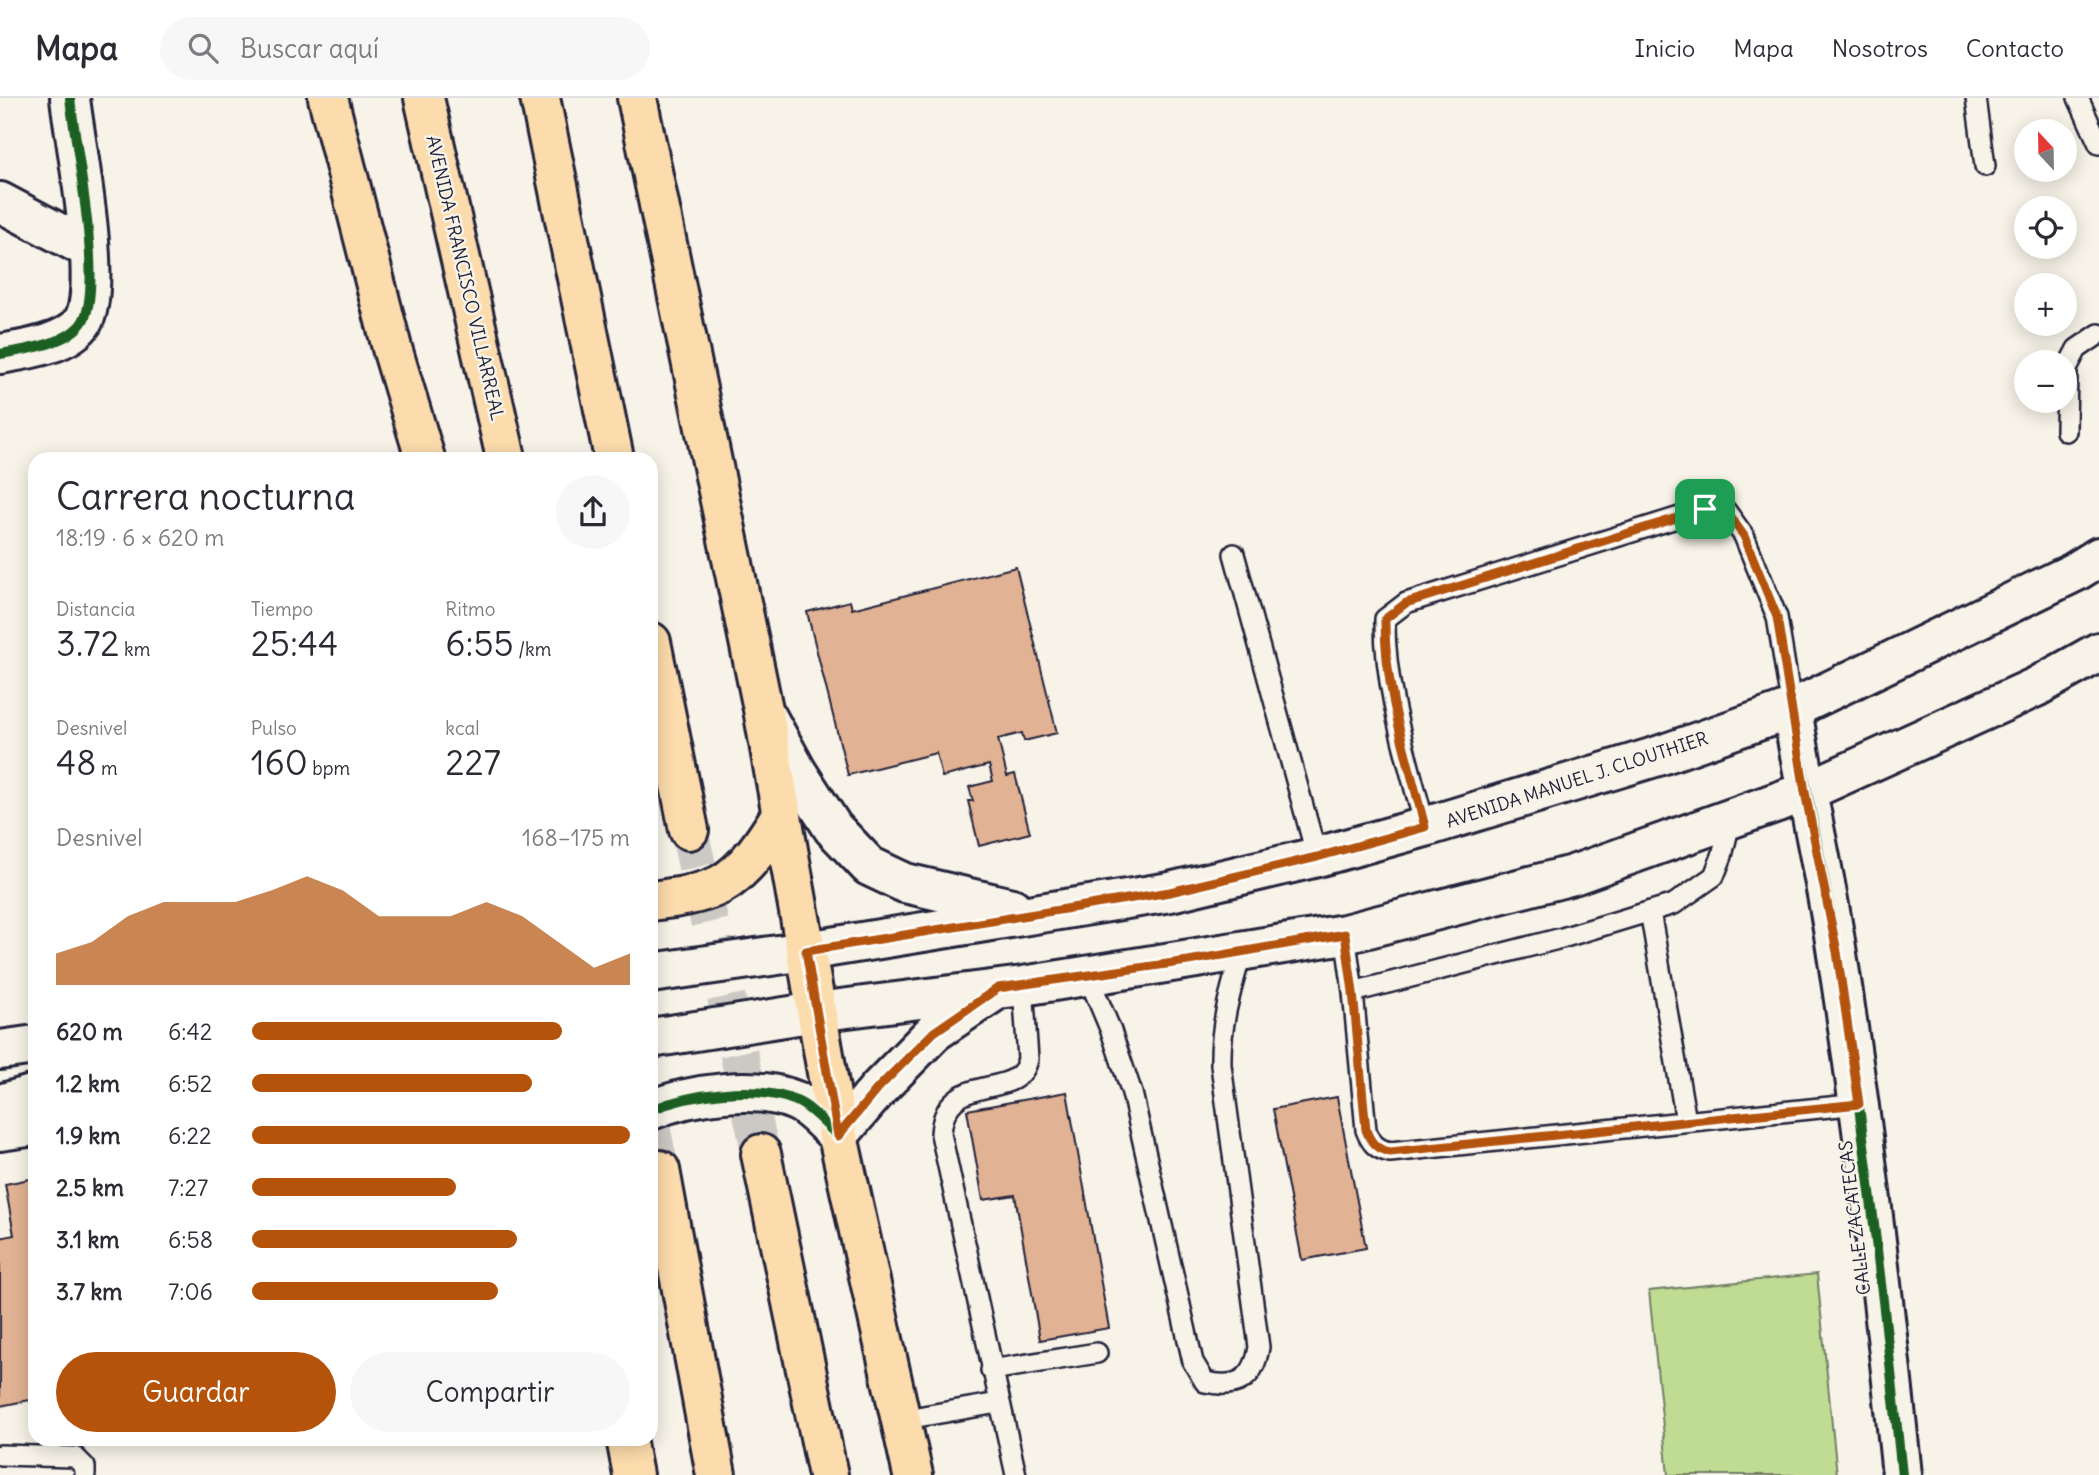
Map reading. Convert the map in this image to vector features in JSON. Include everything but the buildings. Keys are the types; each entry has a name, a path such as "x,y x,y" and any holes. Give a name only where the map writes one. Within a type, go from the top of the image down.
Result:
{"main road":[{"path":"0,354 33,348 61,338 82,322 90,300 89,249 69,98"},
{"path":"328,98 391,348 423,452"},
{"name":"AVENIDA FRANCISCO VILLARREAL","path":"424,98 505,452"},
{"path":"540,98 613,452"},
{"path":"637,98 763,709 838,1136 913,1475"},
{"path":"0,202 89,249"},
{"name":"AVENIDA MANUEL J. CLOUTHIER","path":"658,972 1170,892 1317,857 1425,827 1658,756 1792,709 2075,572 2099,557"},
{"path":"658,1037 816,1012 1088,976 1345,934 1573,875 1805,792 2036,687 2099,652"},
{"path":"658,677 689,830"},
{"path":"763,709 797,772 833,828 869,866 905,883 1035,912"},
{"name":"CALLE ZACATECAS","path":"1792,709 1805,792 1837,952 1859,1104 1902,1475"},
{"path":"658,900 686,896 722,884 763,842 781,816"},
{"path":"838,1136 872,1095 934,1032 1011,987"},
{"path":"0,1050 28,1046"},
{"path":"658,1107 709,1093 754,1093 796,1101 838,1136"},
{"path":"0,1104 28,1096"},
{"path":"0,1131 28,1127"},
{"path":"761,1154 828,1475"},
{"path":"660,1170 716,1475"},
{"path":"628,1446 633,1475"}],"lane":[{"path":"1976,98 1985,166"},
{"path":"2078,98 2099,144"},
{"path":"2066,431 2067,369 2077,349 2099,334"},
{"path":"1425,827 1400,728 1385,644 1385,619 1406,603 1705,509 1726,511 1744,536 1777,617 1792,709"},
{"path":"1234,554 1317,857"},
{"path":"1353,992 1563,938 1674,904 1714,876 1731,818"},
{"path":"1650,911 1686,1121"},
{"path":"1345,934 1366,1130 1371,1143 1380,1150 1390,1152 1859,1104"},
{"path":"1088,976 1111,1031 1132,1093 1194,1362 1205,1382 1222,1386 1243,1380 1256,1368 1259,1347 1221,1065 1220,1035 1242,951"},
{"path":"1011,987 1028,1059 1026,1070 1016,1079 968,1093 952,1101 943,1116 942,1133 998,1403 1016,1475"},
{"path":"991,1370 1097,1353"},
{"path":"900,1420 998,1403"},
{"path":"0,1455 75,1457 85,1468 85,1475"}],"green space":[{"path":"1817,1274 1837,1475 1668,1475 1649,1291"}],"tunnel":[{"path":"689,830 761,1154"},
{"path":"658,1160 660,1170"}],"cycle path":[{"path":"0,354 45,345 68,335 83,321 89,303 91,278 86,213 70,98"},
{"path":"1792,709 1847,1019 1873,1214 1902,1475"},
{"path":"658,1107 684,1099 723,1093 762,1093 802,1104 838,1136"}],"route":[{"path":"1705,509 1726,511 1744,536 1777,617 1805,792 1821,860 1837,952 1859,1104 1390,1152 1380,1150 1371,1143 1366,1130 1345,934 1188,961 998,988 934,1032 878,1088 838,1136 806,951 1170,892 1317,857 1425,827 1400,728 1385,644 1385,619 1406,603 1705,509"}]}
